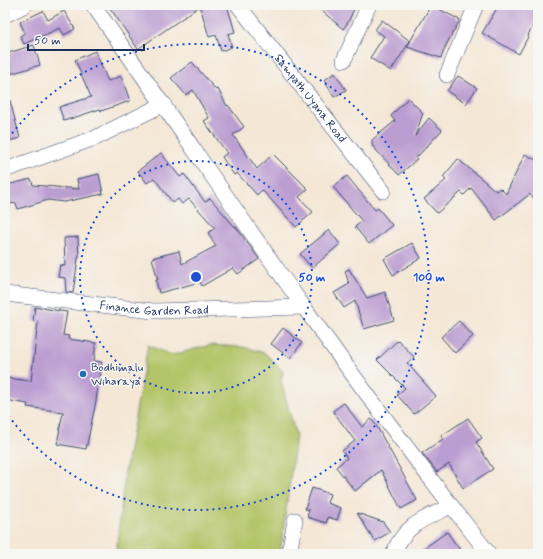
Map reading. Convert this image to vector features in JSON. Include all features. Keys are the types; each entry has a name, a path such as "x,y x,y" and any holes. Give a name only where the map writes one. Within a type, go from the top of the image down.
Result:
{"street":[{"path":"5,15 25,5"},
{"path":"93,5 164,104 304,307 451,506 489,554"},
{"name":"Sampath Uyana Road","path":"238,5 383,191"},
{"path":"344,60 369,5"},
{"path":"447,75 476,5"},
{"path":"5,170 94,138 164,104"},
{"name":"Finance Garden Road","path":"5,294 153,311 304,307"},
{"path":"393,554 398,541 416,522 451,506"},
{"path":"289,554 295,520"}],"green space":[{"path":"148,345 172,355 210,345 243,347 265,353 283,371 281,381 296,436 280,554 116,554 125,472"}],"building":[{"path":"108,5 227,5 235,32 228,34 232,47 221,51 216,35 209,37 200,6 138,49"},
{"path":"315,5 356,5 343,29"},
{"path":"431,5 460,20 446,45 441,58 407,47"},
{"path":"499,5 538,5 538,16 519,54 482,33"},
{"path":"43,11 48,20 64,11 75,29 64,35 60,28 24,44 20,36 25,33 20,22"},
{"path":"382,20 410,41 391,71 370,58 384,36 375,30"},
{"path":"34,45 40,65 10,74 5,54"},
{"path":"95,51 108,81 121,76 130,101 64,121 59,107 91,97 75,60"},
{"path":"192,62 216,90 218,89 227,106 228,105 244,127 233,135 257,169 273,154 308,189 299,197 313,212 296,227 262,190 257,195 237,173 234,175 222,157 227,153 204,121 209,118 193,90 186,95 171,78"},
{"path":"335,73 346,90 334,97 324,80"},
{"path":"458,76 477,88 466,104 447,91"},
{"path":"9,97 20,138 5,142 5,98"},
{"path":"408,98 423,113 415,136 429,118 442,130 416,158 417,159 399,175 372,145 372,140 395,121 391,116"},
{"path":"161,153 180,177 184,174 205,202 210,198 236,227 259,259 238,274 233,268 202,286 200,282 159,293 156,280 158,280 152,258 179,251 182,264 216,246 208,233 215,228 189,199 182,204 178,199 173,203 154,178 147,183 138,171"},
{"path":"525,154 538,161 538,203 530,194 496,220 471,188 464,195 461,192 437,213 424,199 446,180 443,177 458,159 496,191 500,188 506,194"},
{"path":"99,174 103,194 64,202 48,200 18,209 16,203 5,205 5,187 11,184 31,179 33,185 79,189 77,179"},
{"path":"347,176 375,210 378,208 392,225 369,244 355,227 362,221 333,187"},
{"path":"329,230 340,244 312,268 300,254"},
{"path":"78,237 79,258 73,293 66,292 65,278 58,277 60,265 65,266 64,238"},
{"path":"412,243 421,258 393,275 384,259"},
{"path":"349,269 367,298 385,292 394,320 364,329 355,301 344,308 334,293 349,284 345,271"},
{"path":"35,307 67,312 63,335 69,336 68,339 96,343 94,361 102,362 86,449 57,444 63,412 27,407 28,404 5,400 7,378 31,381 38,322 33,321"},
{"path":"459,321 473,336 455,353 441,337"},
{"path":"283,328 302,343 290,358 271,344"},
{"path":"398,340 414,357 407,363 436,396 414,414 397,395 405,388 377,360"},
{"path":"344,403 362,427 371,419 376,425 417,500 401,509 381,470 355,491 336,467 347,458 342,451 355,441 333,411"},
{"path":"468,418 482,438 476,442 493,469 463,488 449,464 437,472 422,453 443,439 441,436"},
{"path":"312,488 330,494 327,503 341,508 337,520 328,517 326,523 307,517 309,510 305,509"},
{"path":"357,513 383,522 390,532 375,541"},
{"path":"447,532 463,554 416,554"}],"place":[{"name":"Bodhimalu Wiharaya","path":"83,374"}]}
